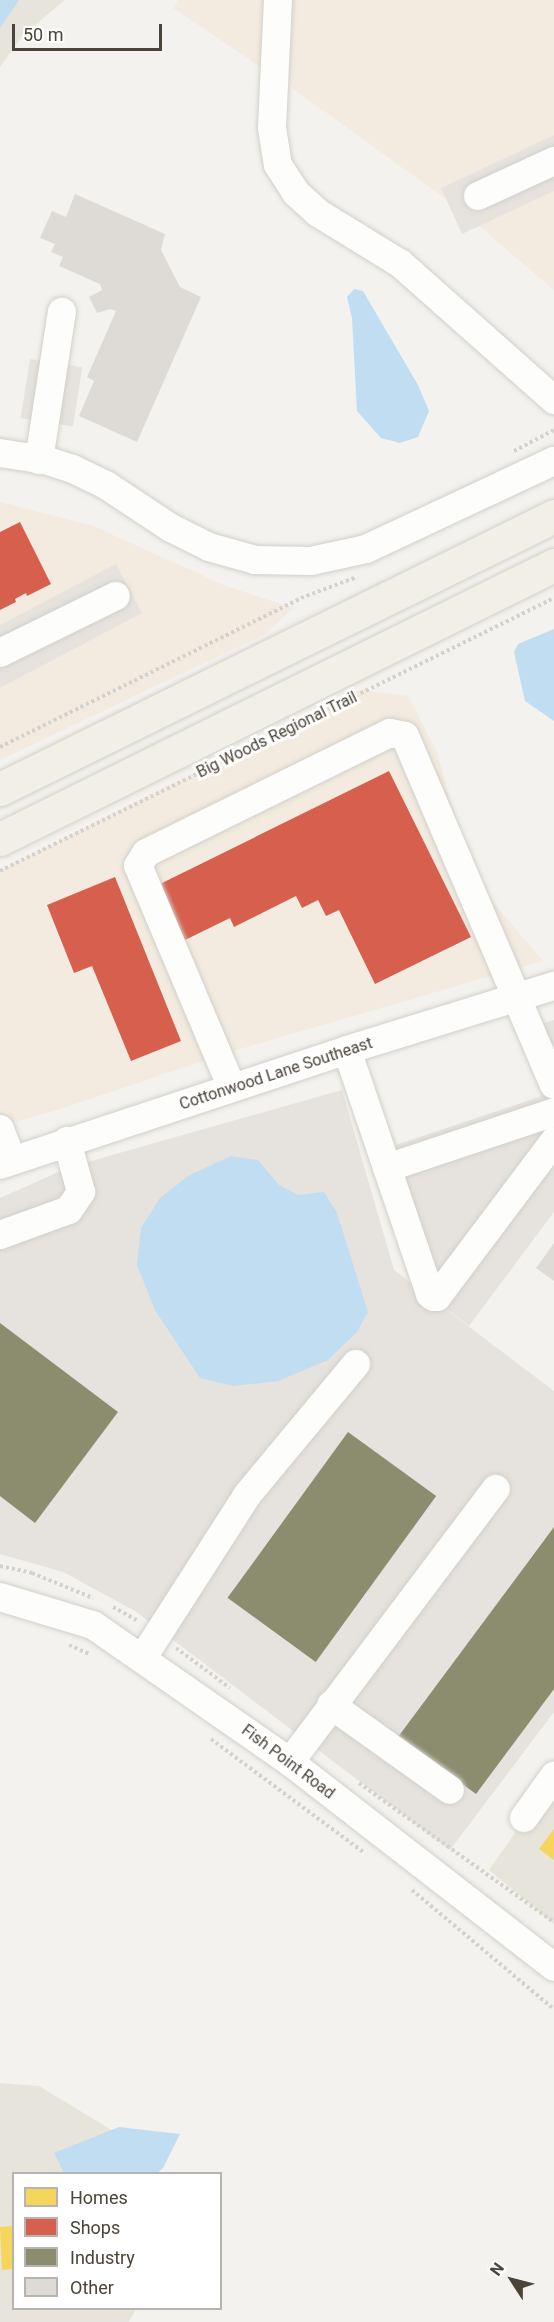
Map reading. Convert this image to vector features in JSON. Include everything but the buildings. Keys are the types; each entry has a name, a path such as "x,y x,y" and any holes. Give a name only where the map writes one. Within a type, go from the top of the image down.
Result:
{"main road":[{"path":"0,789 554,516"},
{"path":"0,838 554,565"}],"street":[{"path":"278,0 272,128 278,165 296,193 318,213 401,264 554,400"},
{"path":"478,196 554,161"},
{"path":"39,460 62,312"},
{"path":"0,453 73,469 106,485 171,528 209,547 255,560 311,561 366,549 554,461"},
{"path":"0,652 116,596"},
{"path":"231,1088 138,866 146,853 390,733 405,736 554,1085"},
{"name":"Cottonwood Lane Southeast","path":"6,1162 347,1050 554,986"},
{"path":"347,1050 430,1294 437,1297 554,1141"},
{"path":"387,1168 554,1112"},
{"path":"0,1129 6,1162"},
{"path":"0,1235 69,1210 81,1192 67,1141"},
{"path":"142,1659 248,1494 356,1364"},
{"path":"290,1762 496,1489"},
{"name":"Fish Point Road","path":"0,1597 93,1625 290,1762 554,1967"},
{"path":"331,1705 450,1790"},
{"path":"524,1818 554,1776"}],"path":[{"path":"511,452 554,430"},
{"path":"0,747 301,598 365,574"},
{"name":"Big Woods Regional Trail","path":"0,871 554,598"},
{"path":"66,1644 96,1656"},
{"path":"206,1735 366,1854"},
{"path":"403,1882 554,2009"}],"shaded area":[{"path":"0,0 65,0 23,35 0,67"},
{"path":"178,0 554,0 554,290 458,208 299,93 173,8"},
{"path":"554,135 554,191 462,234 441,188"},
{"path":"30,359 82,367 73,427 21,418"},
{"path":"0,502 91,525 226,586 293,608 264,635 0,760"},
{"path":"116,564 142,613 0,688 0,625"},
{"path":"360,690 408,696 437,752 460,835 487,895 543,961 230,1052 51,1112 0,1126 0,870"},
{"path":"554,1020 554,1212 469,1326 412,1283 369,1154 542,1096 520,1031"},
{"path":"342,1090 394,1270 554,1391 554,1712 450,1850 135,1611 63,1572 0,1554 0,1198 70,1167"},
{"path":"554,1777 554,1924 489,1870"},
{"path":"0,2083 39,2086 110,2129 127,2172 12,2172 12,2310 135,2310 129,2322 0,2322"}],"water":[{"path":"0,0 19,0 0,28"},
{"path":"354,289 363,291 418,385 429,411 418,437 400,443 381,438 357,411 352,318 347,297"},
{"path":"554,629 554,721 525,701 514,652 518,644"},
{"path":"231,1156 258,1160 279,1185 298,1195 324,1192 337,1213 368,1312 357,1332 328,1360 278,1381 233,1386 200,1378 155,1310 137,1265 141,1228 160,1198 188,1176"},
{"path":"119,2127 180,2134 163,2168 158,2172 64,2172 54,2153"}]}
